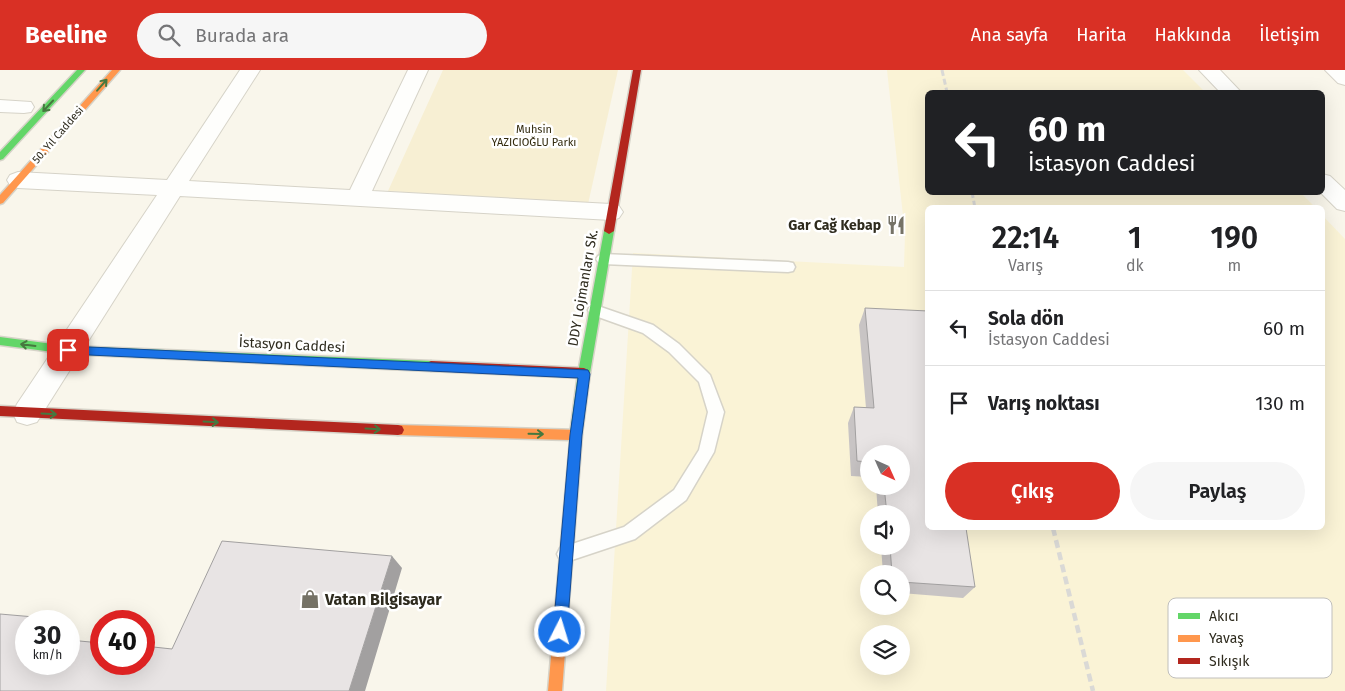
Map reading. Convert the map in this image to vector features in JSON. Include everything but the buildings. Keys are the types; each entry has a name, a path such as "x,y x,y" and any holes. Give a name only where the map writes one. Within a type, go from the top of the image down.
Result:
{"street":[{"name":"50. Yıl Caddesi","path":"8,168 116,70"},
{"path":"27,413 250,70"},
{"path":"357,199 418,70"},
{"name":"DDY Lojmanları Sk.","path":"555,691 576,435 584,374 637,70"},
{"path":"1209,70 1229,90"},
{"path":"1336,70 1345,78"},
{"name":"50. Yıl Caddesi","path":"0,200 8,168 85,73"},
{"path":"8,168 172,190 612,212"},
{"path":"1325,184 1345,203"},
{"name":"İstasyon Caddesi","path":"0,341 68,350 584,374"},
{"path":"0,411 443,432 576,435"}],"lane":[{"path":"604,259 788,268"},
{"path":"566,554 629,533 680,495 706,452 716,412 705,379 674,348 648,329 595,310"}],"shaded area":[{"path":"887,70 1183,70 1203,90 925,90 925,195 1303,195 1313,205 925,205 925,530 1325,530 1325,218 1345,239 1345,691 606,691 633,253 904,267 905,234"}],"green space":[{"name":"Muhsin YAZICIOĞLU Parkı","path":"443,70 618,70 588,204 388,191"}],"railway":[{"path":"942,70 947,90"},
{"path":"973,195 974,205"},
{"path":"1053,530 1093,691"}],"traffic: fast":[{"path":"0,157 81,70"},
{"path":"576,434 584,373 609,231"},
{"path":"0,341 68,350 431,366"}],"traffic: slow":[{"path":"0,201 116,70"},
{"path":"398,430 576,435"},
{"path":"555,691 576,434"}],"traffic: jam":[{"path":"609,231 637,70"},
{"path":"431,366 584,373"},
{"path":"0,411 398,430"}],"place":[{"name":"Gar Cağ Kebap","path":"896,225"},
{"name":"Vatan Bilgisayar","path":"310,599"}],"route":[{"path":"68,350 584,374 576,435 560,632"}]}
